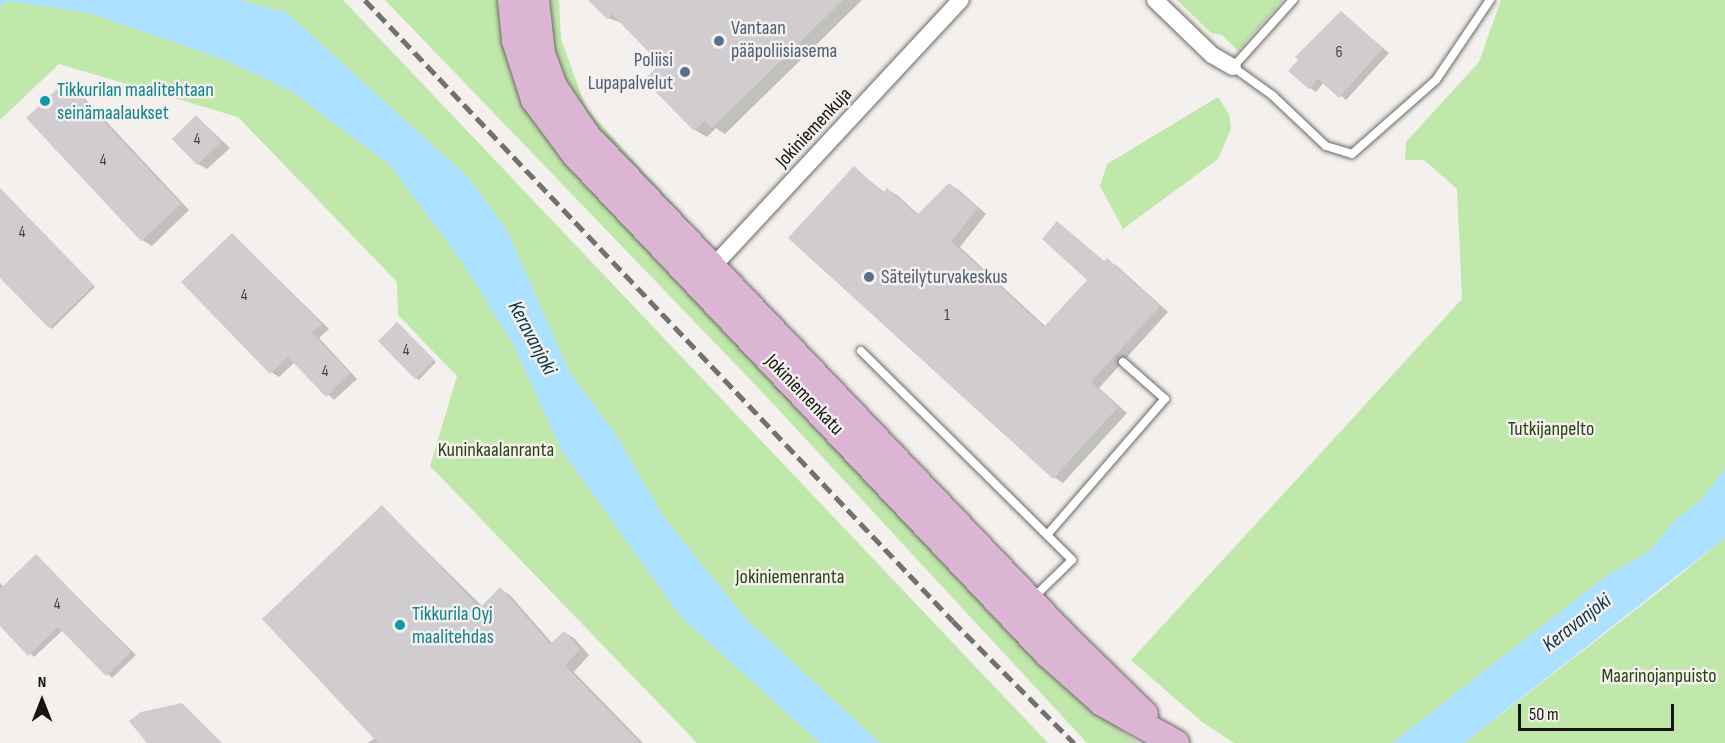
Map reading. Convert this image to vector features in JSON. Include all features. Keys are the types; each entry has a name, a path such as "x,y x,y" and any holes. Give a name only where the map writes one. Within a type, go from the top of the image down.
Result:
{"main road":[{"name":"Jokiniemenkatu","path":"511,0 521,63 534,99 550,124 705,275 1023,608 1172,741"},
{"name":"Jokiniemenkatu","path":"535,0 541,53 566,109 705,275"}],"street":[{"name":"Jokiniemenkuja","path":"705,275 961,0"},
{"path":"1155,0 1212,55 1233,67"}],"lane":[{"path":"1293,0 1233,67 1272,95 1326,146 1352,154 1436,80 1490,0"},
{"path":"861,351 1072,560 1023,608"},
{"path":"1047,535 1165,399 1123,362"}],"green space":[{"name":"Jokiniemenranta","path":"241,0 343,0 1048,743 880,743 745,618 663,516 617,436 569,371 507,230 469,178 287,13"},
{"path":"385,0 499,0 520,97 551,145 1086,703 1138,743 1087,743 765,395"},
{"path":"550,0 559,0 561,39 586,108 690,223 685,228 605,145 563,84 554,53"},
{"path":"1177,0 1283,0 1238,51 1222,35 1211,33"},
{"name":"Tutkijanpelto","path":"1501,0 1725,0 1725,468 1700,501 1673,522 1650,551 1606,576 1392,743 1234,743 1202,722 1131,660 1462,299 1457,189 1424,160 1405,160 1406,142 1479,62"},
{"name":"Kuninkaalanranta","path":"9,1 89,13 225,60 291,91 390,165 462,262 513,344 562,451 680,616 820,743 697,743 430,466 457,376 398,315 397,282 238,117 59,64 0,120 0,7"},
{"path":"1218,97 1229,114 1231,129 1218,159 1123,229 1100,186 1107,164"},
{"name":"Maarinojanpuisto","path":"1725,538 1725,743 1464,743 1665,587"}],"water":[{"name":"Keravanjoki","path":"0,0 241,0 287,13 469,178 507,230 569,371 617,436 663,516 745,618 880,743 820,743 680,616 562,451 513,344 462,262 390,165 291,91 225,60 89,13 9,1 0,7"},
{"name":"Keravanjoki","path":"1725,468 1725,538 1464,743 1392,743 1606,576 1650,551 1673,522 1700,501"}],"building":[{"name":"Vantaan pääpoliisiasema","path":"588,0 843,0 712,128 705,121 694,131 644,80 660,64 612,14 607,19"},
{"path":"1341,11 1383,48 1339,98 1318,79 1309,89 1288,71 1298,60 1295,57"},
{"path":"66,81 181,204 141,241 26,118"},
{"path":"196,115 221,142 197,165 172,139"},
{"path":"854,166 883,193 887,188 917,215 949,183 978,208 951,241 1044,327 1087,280 1042,239 1057,221 1104,261 1107,258 1160,306 1091,382 1118,407 1053,479 788,238"},
{"path":"0,188 94,285 49,328 0,278"},
{"path":"232,233 322,324 312,333 350,373 326,397 288,357 270,374 181,282"},
{"path":"397,322 434,360 415,379 378,341"},
{"name":"Tikkurila Oyj maalitehdas","path":"382,505 480,608 500,587 550,644 564,631 580,649 565,666 640,743 378,743 262,619"},
{"path":"36,554 131,652 106,676 58,627 28,656 0,626 0,589"},
{"path":"182,703 222,743 147,743 129,721 141,712"}],"railway":[{"path":"365,0 953,621 1074,743"}],"place":[{"name":"Vantaan pääpoliisiasema","path":"719,41"},
{"name":"Poliisi Lupapalvelut","path":"685,72"},
{"name":"Tikkurilan maalitehtaan seinämaalaukset","path":"45,101"},
{"name":"Säteilyturvakeskus","path":"869,277"},
{"name":"Tikkurila Oyj maalitehdas","path":"400,625"}]}
